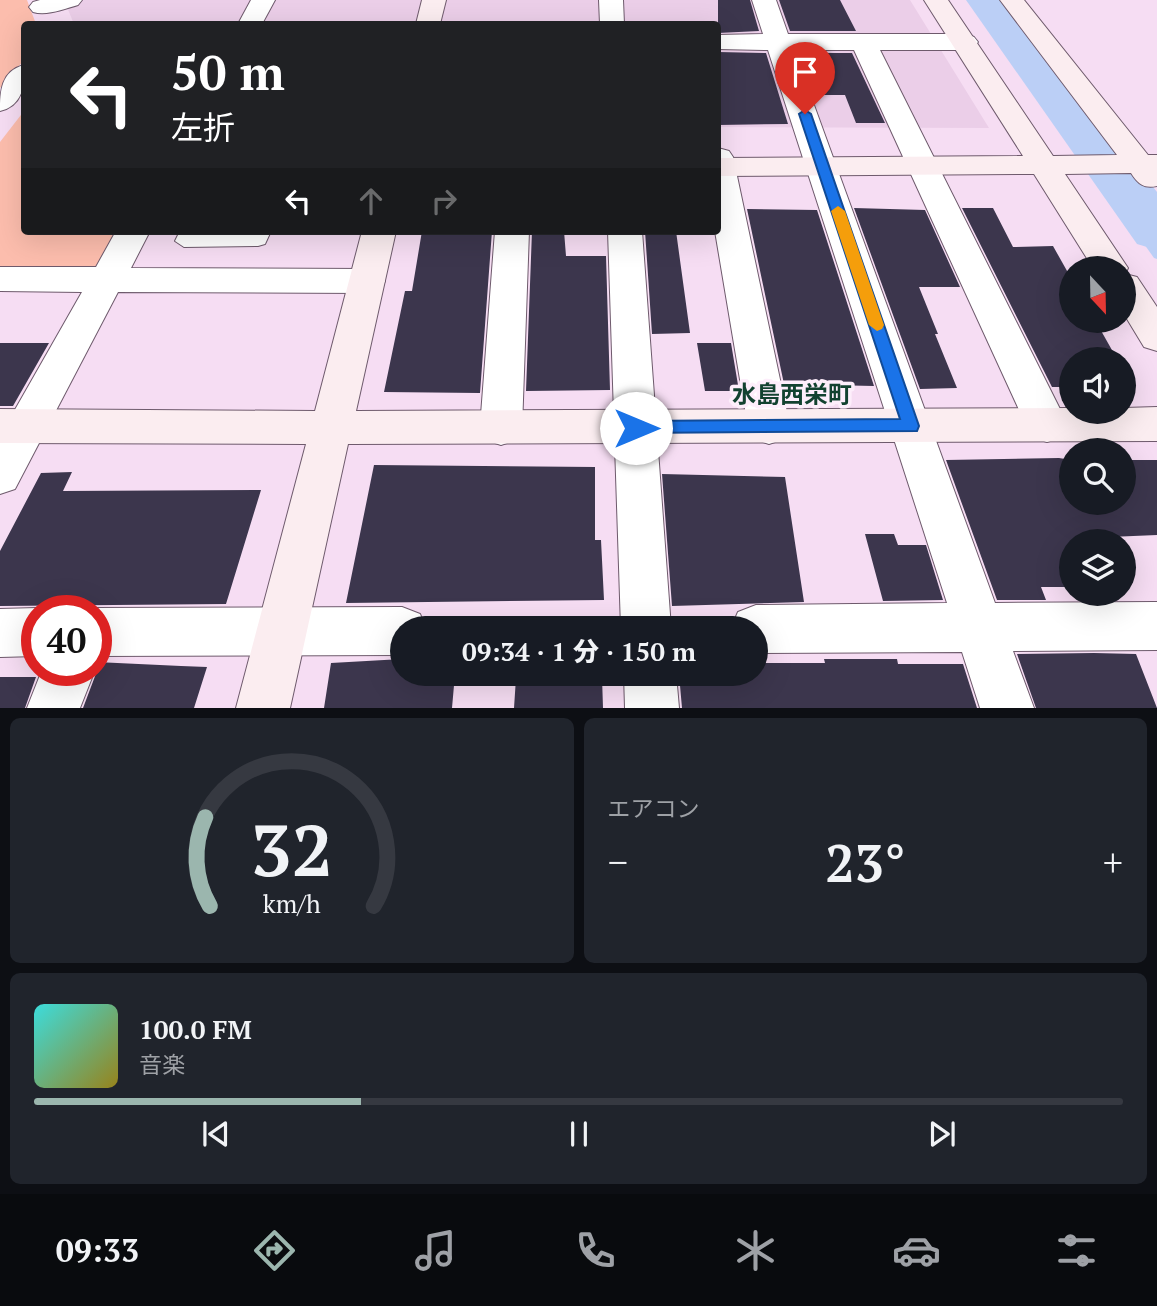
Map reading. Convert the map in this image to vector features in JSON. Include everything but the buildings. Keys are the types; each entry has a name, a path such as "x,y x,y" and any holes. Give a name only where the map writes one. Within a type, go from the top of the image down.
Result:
{"street":[{"path":"42,10 70,0"},
{"path":"252,21 263,0"},
{"path":"429,21 435,0"},
{"path":"611,0 612,21"},
{"path":"764,0 1007,708"},
{"path":"936,0 1103,256"},
{"path":"1012,0 1144,170"},
{"path":"863,42 1047,425"},
{"path":"721,43 964,42"},
{"path":"0,103 21,79"},
{"path":"721,163 822,166 1082,164 1144,170"},
{"path":"721,179 769,427"},
{"path":"0,476 14,426 131,235"},
{"path":"263,708 378,235"},
{"path":"501,428 512,235"},
{"path":"625,235 645,616"},
{"path":"0,279 367,281"},
{"path":"1136,305 1157,337"},
{"path":"14,426 636,428 1157,424"},
{"path":"768,629 1157,626"},
{"path":"112,632 390,631"},
{"path":"0,633 21,632"},
{"path":"53,708 62,686"},
{"path":"651,686 652,708"}],"lane":[{"path":"187,235 184,241 258,240 260,235"}],"shaded area":[{"path":"0,0 27,0 35,21 21,21 21,64 0,88"},
{"path":"64,0 910,0 989,128 721,127 721,21 73,21"},
{"path":"21,115 21,235 119,235 96,273 0,271 0,142"}],"waterway":[{"path":"974,0 1157,256"},
{"path":"986,0 1157,231"}],"slow traffic":[{"path":"838,211 877,325"}],"district":[{"name":"水島西栄町","path":"792,395"}],"route":[{"path":"636,428 911,426 805,114"}]}
